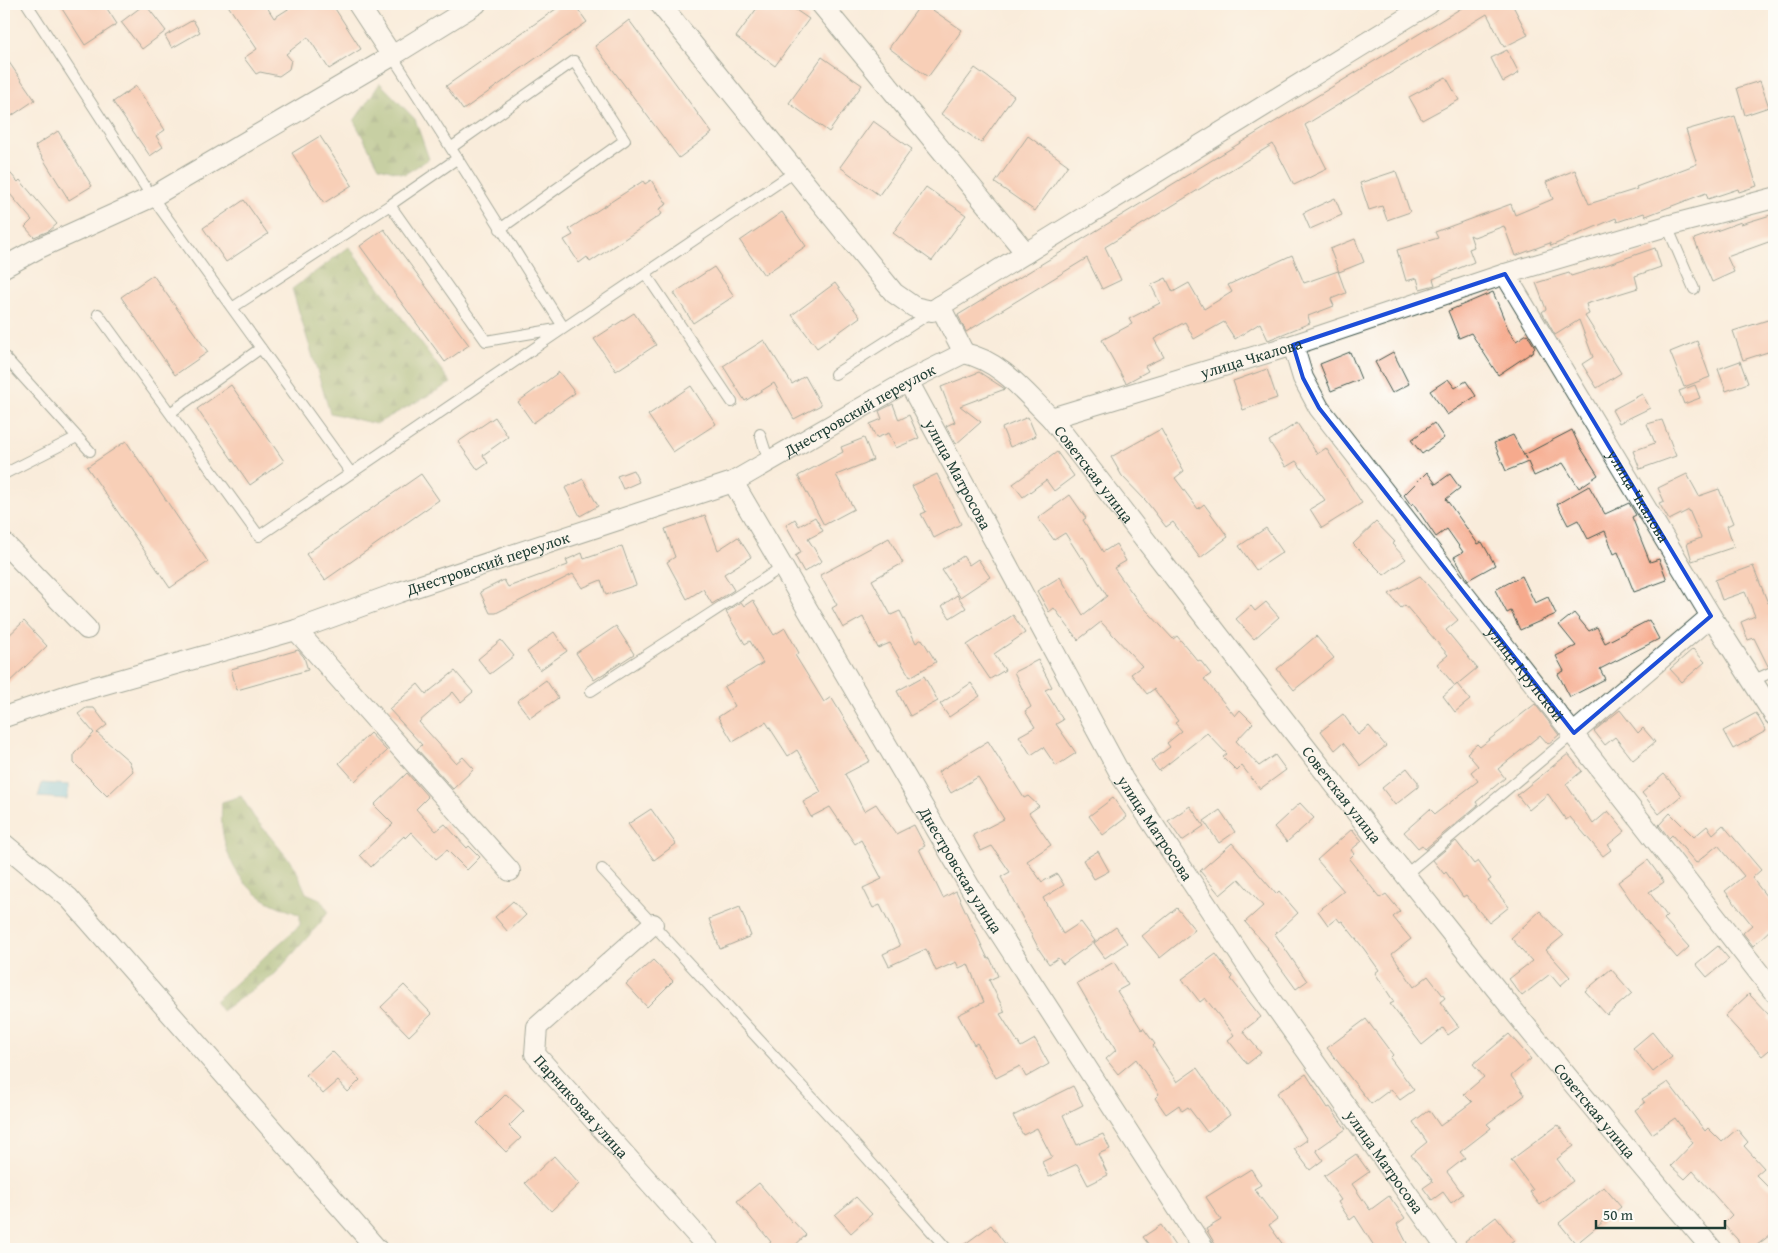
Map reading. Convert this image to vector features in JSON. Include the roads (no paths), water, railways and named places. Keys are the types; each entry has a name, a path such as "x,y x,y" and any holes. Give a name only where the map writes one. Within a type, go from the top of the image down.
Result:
{"street":[{"path":"358,4 392,56"},
{"path":"4,267 36,249 152,197 392,56 476,4"},
{"path":"660,4 894,294 914,308 936,309 1429,4"},
{"path":"821,4 1026,253"},
{"name":"улица Чкалова","path":"1051,418 1293,346 1505,274 1667,226 1774,198"},
{"name":"улица Чкалова","path":"1505,274 1711,616 1754,680 1774,715"},
{"path":"936,309 964,353"},
{"name":"улица Крупской","path":"1293,346 1303,378 1319,408 1774,992"},
{"name":"Днестровский переулок","path":"4,717 86,689 296,630 400,592 733,482 908,381 964,353"},
{"name":"Советская улица","path":"964,353 978,356 995,365 1051,418 1405,874 1610,1131 1712,1249"},
{"name":"улица Матросова","path":"908,381 1123,779 1260,985 1446,1249"},
{"name":"Днестровская улица","path":"733,482 970,886 1204,1249"},
{"path":"4,543 87,629"},
{"path":"1574,733 1711,616"},
{"path":"296,630 510,871"},
{"path":"4,844 69,898 377,1249"},
{"name":"Парниковая улица","path":"653,924 537,1027 535,1054 709,1249"}],"lane":[{"path":"27,4 152,197 350,473"},
{"path":"392,56 452,147 500,229 564,328"},
{"path":"452,147 574,61 626,140 500,229"},
{"path":"232,308 390,205 458,158"},
{"path":"98,314 259,536 796,171"},
{"path":"390,205 486,341 564,328"},
{"path":"1667,226 1694,289"},
{"path":"645,273 732,402"},
{"path":"835,374 936,309"},
{"path":"170,413 260,348"},
{"path":"4,356 90,451"},
{"path":"760,434 768,462"},
{"path":"4,474 78,436"},
{"path":"591,691 782,567"},
{"path":"1754,680 1774,671"},
{"path":"1405,874 1574,733"},
{"path":"602,869 843,1131 947,1249"}],"water":[{"path":"42,783 69,785 67,799 38,797"}]}
